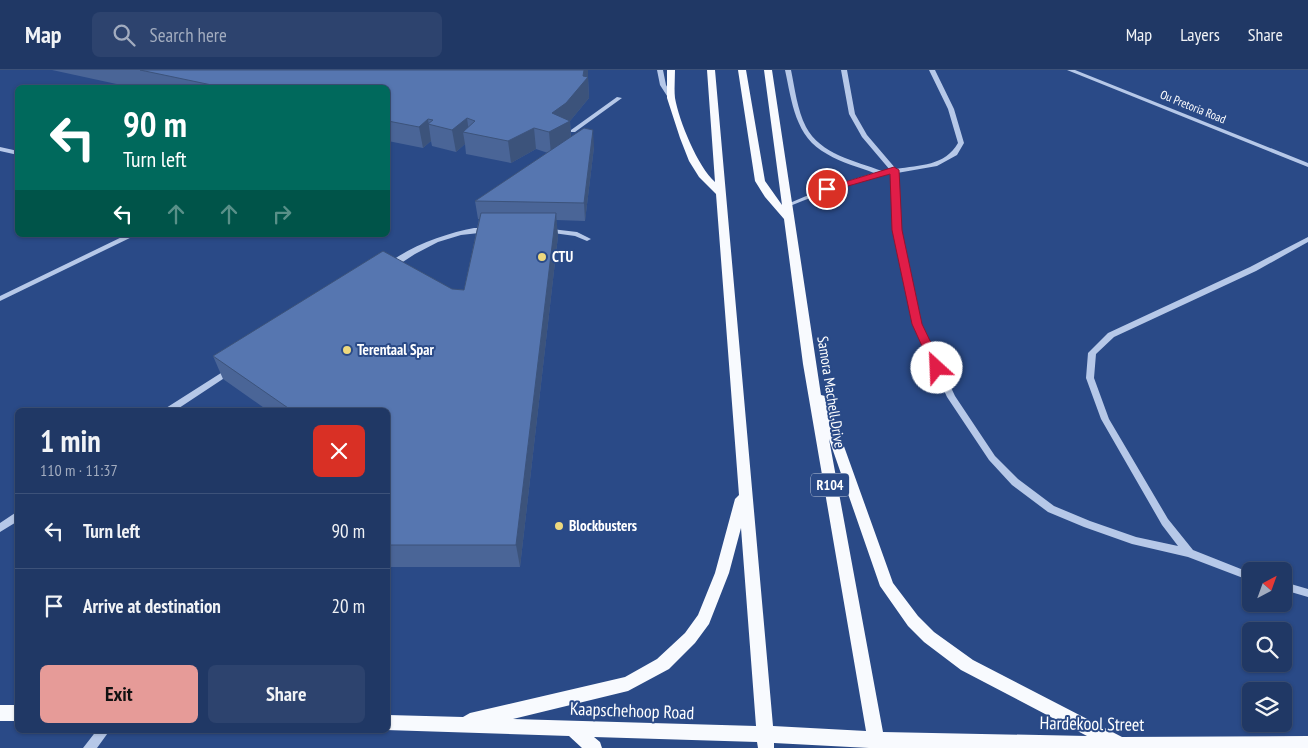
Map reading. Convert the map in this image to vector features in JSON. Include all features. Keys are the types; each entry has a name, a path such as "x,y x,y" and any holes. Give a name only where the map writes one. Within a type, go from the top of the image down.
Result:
{"main road":[{"path":"671,70 671,98 694,161 704,177 722,194"},
{"path":"711,70 766,741"},
{"path":"742,70 760,181 768,195 790,220"},
{"name":"Samora Machell Drive","path":"768,70 809,364 876,744"},
{"path":"809,364 886,586 913,622 929,637 967,665 1121,745"},
{"path":"453,724 628,684 663,664 690,638 704,619 722,573 745,488"},
{"path":"0,713 15,713"},
{"name":"Kaapschehoop Road","path":"390,723 573,729 766,741 876,744"},
{"path":"573,729 594,748"},
{"name":"Hardekool Street","path":"876,744 1308,744"}],"street":[{"path":"660,70 663,85 671,98"},
{"path":"788,70 796,112 811,142 830,154 881,173"},
{"path":"844,70 852,114 864,136 894,170 897,230 917,324 951,397 992,458 1015,482 1051,508 1087,524 1136,541 1189,553 1242,574"},
{"path":"788,205 827,189 881,173 934,165 955,154 961,143 951,109 932,70"},
{"name":"Ou Pretoria Road","path":"1070,70 1308,165"},
{"path":"573,131 619,98"},
{"path":"0,149 15,152"},
{"path":"381,272 440,237 477,230 495,230"},
{"path":"540,230 559,230 588,239"},
{"path":"0,299 128,237"},
{"path":"1189,553 1165,522 1106,419 1090,378 1092,353 1111,334 1253,269 1308,239"},
{"path":"172,408 240,363"},
{"path":"0,528 15,517"},
{"path":"1292,588 1308,593"},
{"path":"89,748 102,733"}],"building":[{"path":"140,70 584,70 583,76 588,77 566,103 552,113 570,121 549,132 534,128 508,141 463,132 475,121 467,118 452,130 428,124 433,120 428,119 419,127 390,121 390,85 212,85"},
{"path":"584,128 593,130 584,203 475,201"},
{"path":"481,213 556,213 516,545 390,545 390,408 288,408 213,356 383,251 452,289 464,290"}],"place":[{"name":"CTU","path":"542,257"},
{"name":"Terentaal Spar","path":"347,350"},
{"name":"Blockbusters","path":"559,526"}],"route":[{"path":"827,189 894,170 897,230 917,324 937,368"}]}
